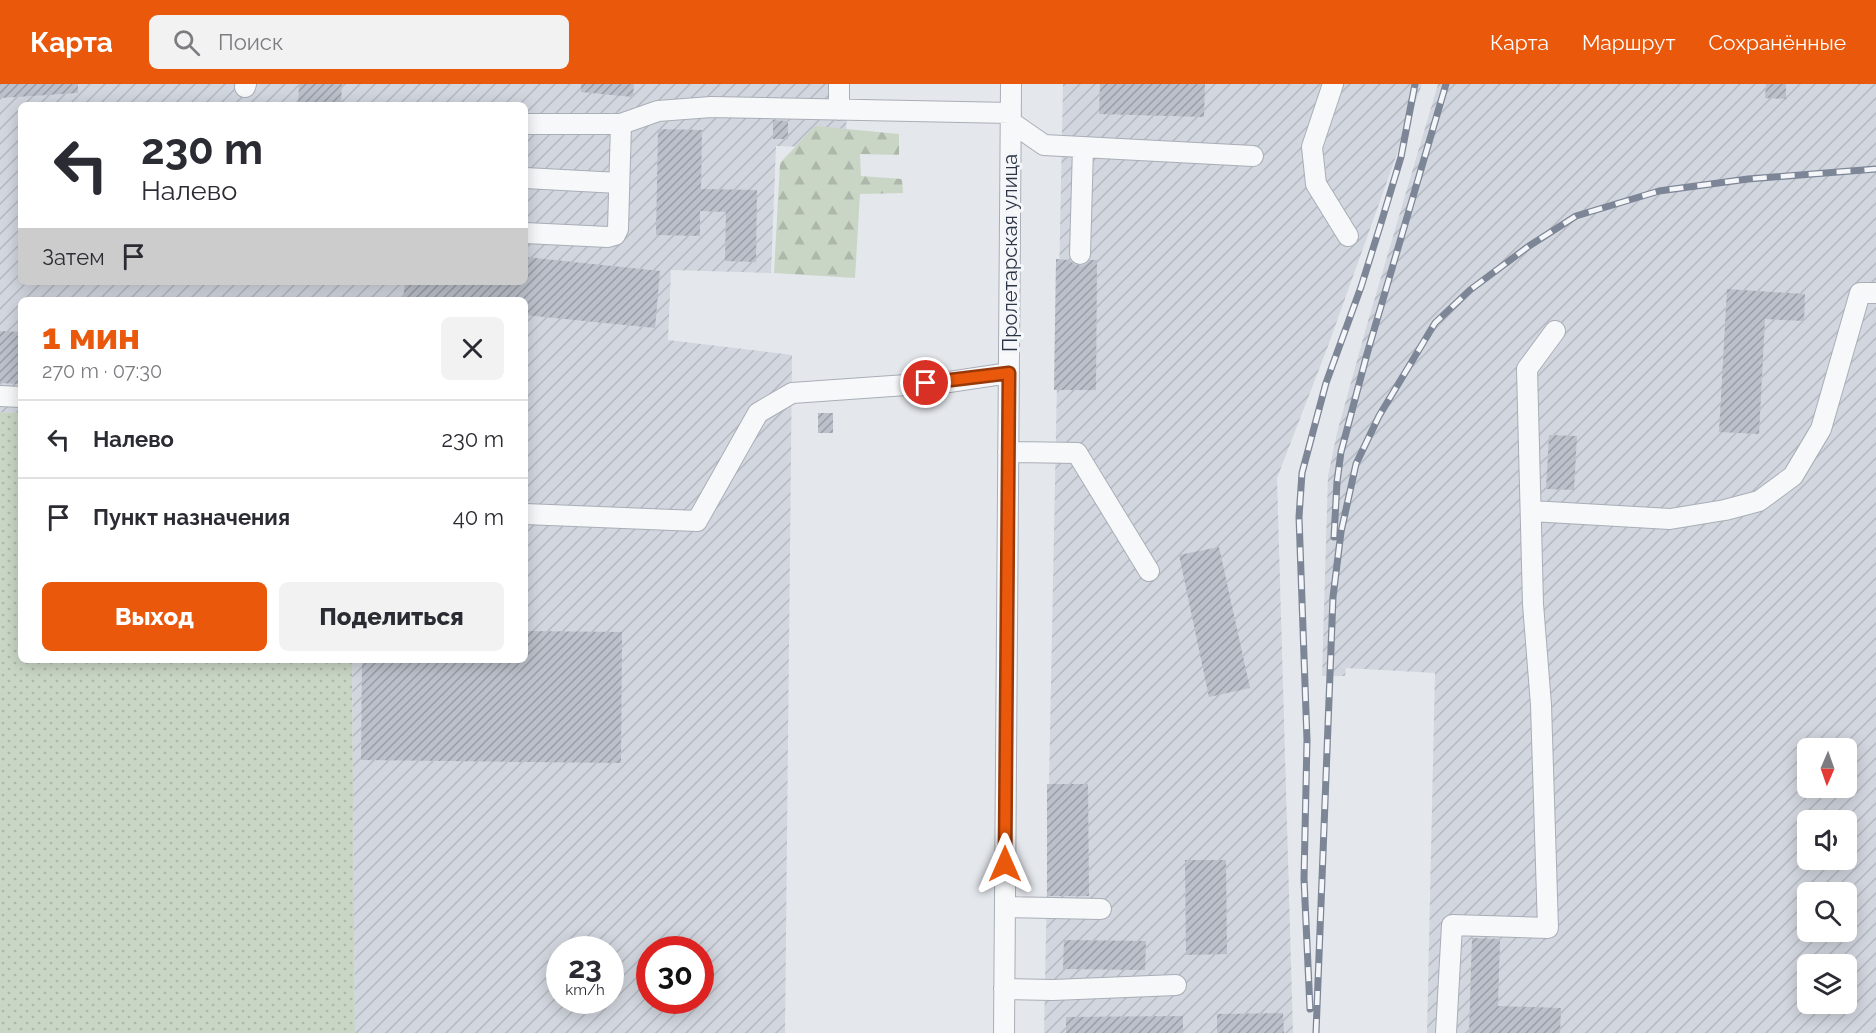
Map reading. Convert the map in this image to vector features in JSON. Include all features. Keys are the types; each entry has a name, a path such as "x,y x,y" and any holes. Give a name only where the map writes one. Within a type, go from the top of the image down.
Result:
{"street":[{"path":"839,84 840,110"},
{"name":"Пролетарская улица","path":"1004,1033 1011,84"},
{"path":"1333,84 1312,147 1316,184 1348,236"},
{"path":"528,124 621,124 658,111 711,107 840,110 1011,118 1044,144 1253,156"},
{"path":"528,233 608,237 615,235 618,229 621,124"},
{"path":"1080,255 1083,147"},
{"path":"528,178 619,183"},
{"path":"1531,511 1670,519 1725,510 1759,501 1793,476 1821,429 1860,293 1876,292"},
{"path":"1446,1033 1452,925 1548,928 1541,705 1533,604 1527,369 1555,331"},
{"path":"528,514 697,521 758,413 792,393 949,382 1009,373"},
{"path":"0,396 18,397"},
{"path":"1008,452 1077,453 1149,571"},
{"path":"1005,907 1101,909"},
{"path":"1004,989 1053,990 1176,985"}],"shaded area":[{"path":"0,84 847,84 846,148 776,146 771,273 671,270 668,340 792,355 785,1033 355,1033 352,663 528,663 528,297 18,297 18,413 0,412"},
{"path":"1063,84 1422,84 1328,346 1277,478 1293,1033 1044,1033"},
{"path":"1438,84 1876,84 1876,1033 1427,1033 1435,673 1346,668 1345,676 1322,676 1328,476 1337,433"}],"green space":[{"path":"815,126 899,134 899,155 860,154 861,176 902,179 903,193 860,194 855,278 774,273 780,163"},
{"path":"0,412 18,413 18,663 352,663 355,1033 0,1033"}],"building":[{"path":"0,84 78,84 78,93 0,98"},
{"path":"299,84 342,84 341,102 298,102"},
{"path":"581,84 634,84 633,97 581,92"},
{"path":"1100,84 1205,84 1204,117 1099,114"},
{"path":"1766,84 1786,84 1786,99 1765,98"},
{"path":"773,120 788,121 788,139 773,139"},
{"path":"658,129 702,130 701,189 757,190 756,262 725,261 726,212 700,211 700,236 656,235"},
{"path":"528,257 660,271 655,328 528,315 528,297 403,297 405,285 528,285"},
{"path":"1056,259 1069,260 1080,266 1090,260 1097,260 1096,390 1054,390"},
{"path":"1727,289 1805,294 1804,321 1765,319 1759,434 1719,432"},
{"path":"0,331 18,332 18,384 0,383"},
{"path":"818,413 833,413 833,433 818,433"},
{"path":"1549,435 1577,436 1574,490 1546,489"},
{"path":"1219,547 1250,688 1209,697 1179,555"},
{"path":"528,631 622,632 621,763 361,760 362,663 528,663"},
{"path":"1047,784 1088,784 1089,896 1047,896"},
{"path":"1185,860 1226,860 1227,954 1186,955"},
{"path":"1472,938 1500,939 1498,1006 1561,1008 1560,1033 1469,1033"},
{"path":"1064,940 1146,941 1145,970 1063,969"},
{"path":"1283,1013 1284,1033 1217,1033 1217,1014"},
{"path":"1183,1016 1183,1033 1066,1033 1066,1017"}],"railway":[{"path":"1310,1009 1304,879 1307,740 1299,517 1302,473 1326,383 1361,287 1401,157 1415,84"},
{"path":"1334,537 1341,452 1367,354 1446,84"},
{"path":"1316,1033 1333,597 1341,532 1356,464 1379,416 1435,323 1470,290 1529,246 1576,216 1659,191 1748,179 1876,169"}],"route":[{"path":"926,383 1009,373 1005,864"}]}
